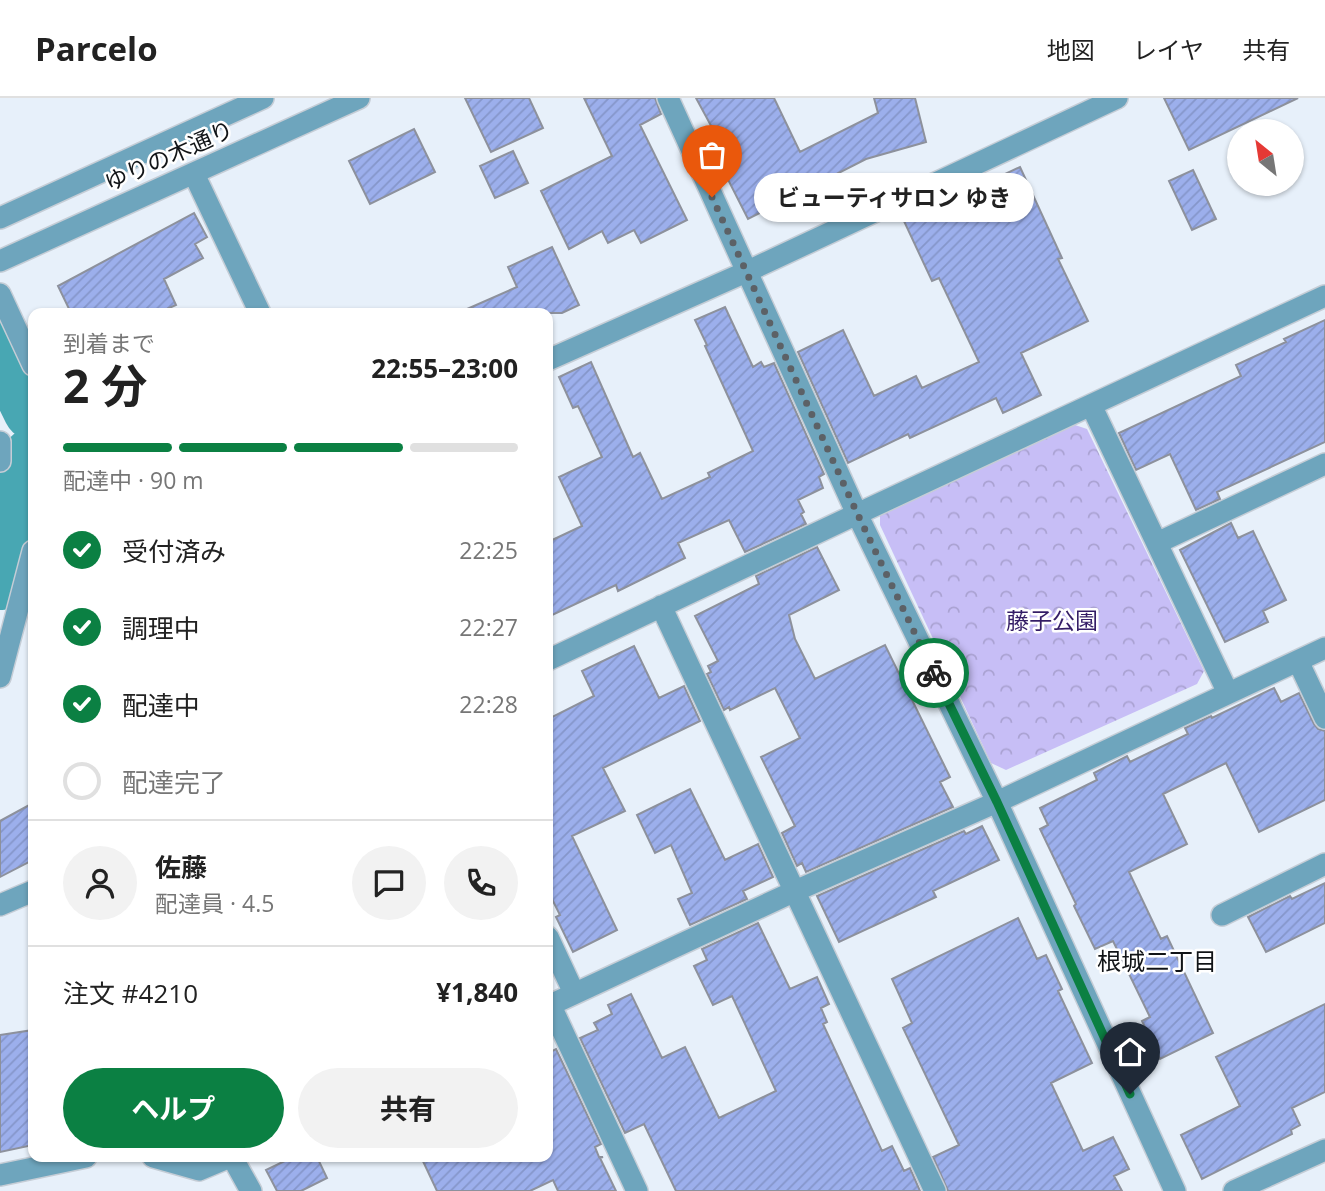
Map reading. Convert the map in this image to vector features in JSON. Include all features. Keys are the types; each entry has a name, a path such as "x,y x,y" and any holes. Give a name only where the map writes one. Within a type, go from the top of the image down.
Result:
{"street":[{"name":"ゆりの木通り","path":"0,218 263,98"},
{"name":"ゆりの木通り","path":"0,261 359,98"},
{"path":"668,98 857,513 997,802 1175,1191"},
{"path":"553,358 746,272 1117,98"},
{"path":"194,174 258,308"},
{"path":"0,294 28,354"},
{"path":"553,658 1325,296"},
{"path":"1091,405 1228,694"},
{"path":"0,442 0,461"},
{"path":"1157,543 1325,464"},
{"path":"0,612 26,600"},
{"path":"0,677 26,600"},
{"path":"662,606 793,892 935,1191"},
{"path":"553,1003 793,892 997,802 1325,648"},
{"path":"1298,660 1325,718"},
{"path":"1222,915 1325,864"},
{"path":"0,905 28,893"},
{"path":"553,948 574,993"},
{"path":"553,1014 636,1191"},
{"path":"1234,1191 1325,1150"},
{"path":"0,1175 62,1162"},
{"path":"171,1162 200,1170 219,1162"},
{"path":"234,1162 251,1191"}],"green space":[{"name":"藤子公園","path":"1075,425 1087,429 1204,671 1197,684 1006,770 991,763 880,525 880,515"}],"building":[{"path":"465,98 529,98 543,128 491,152"},
{"path":"584,98 655,98 661,114 640,125 687,220 641,243 634,230 608,243 602,231 569,249 541,191 612,156"},
{"path":"696,98 774,98 800,152 878,113 874,98 915,98 926,142 866,159 748,219 713,150 722,146"},
{"path":"1164,98 1298,98 1254,119 1227,119 1227,132 1189,150"},
{"path":"414,129 435,172 370,204 349,161"},
{"path":"513,151 528,183 495,198 480,166"},
{"path":"1020,167 1062,258 1058,259 1088,321 1021,353 1041,395 1003,413 996,398 910,438 908,434 848,463 798,352 843,330 874,396 916,376 922,388 979,362 939,278 932,281 903,219 927,207 929,210"},
{"path":"1193,170 1216,219 1192,230 1169,181"},
{"path":"194,213 207,237 195,244 203,258 164,279 176,305 169,308 69,308 58,286"},
{"path":"552,247 579,305 562,313 553,313 553,308 469,308 517,287 508,267"},
{"path":"725,307 753,367 761,362 764,367 774,363 824,474 819,477 823,488 798,500 806,524 745,552 729,520 678,543 685,558 618,591 616,585 553,615 553,540 582,526 559,477 602,457 578,406 573,408 559,377 591,362 633,457 640,453 662,499 710,477 708,473 753,451 695,320"},
{"path":"1325,320 1325,442 1217,492 1220,499 1196,510 1170,454 1136,470 1119,433 1241,376 1236,365"},
{"path":"1231,523 1238,538 1253,531 1286,600 1263,611 1268,622 1225,642 1180,550"},
{"path":"817,547 839,590 789,615 795,639 815,679 885,645 950,777 940,782 953,807 806,872 802,863 797,866 782,833 795,826 761,757 800,738 775,688 730,710 729,707 724,710 707,674 711,672 708,666 718,661 695,616 759,584 756,576"},
{"path":"634,646 659,698 684,686 700,721 603,768 625,811 572,836 617,930 573,952 556,917 560,915 553,901 553,716 594,696 582,671"},
{"path":"1274,688 1281,702 1299,693 1314,724 1325,731 1325,800 1259,832 1226,763 1163,794 1187,844 1129,872 1161,939 1167,936 1213,1033 1160,1059 1142,1021 1150,1017 1113,941 1095,949 1074,906 1076,904 1040,829 1048,825 1040,808 1097,780 1094,773 1127,756 1130,762 1188,734 1185,728"},
{"path":"690,789 725,860 758,844 773,877 743,891 747,899 690,925 678,899 692,893 671,845 655,853 637,815"},
{"path":"28,806 28,863 0,877 0,821"},
{"path":"982,826 999,860 933,891 936,897 839,942 817,896 964,831 966,834"},
{"path":"1325,883 1325,923 1266,952 1248,917 1290,896 1292,899"},
{"path":"1018,918 1037,959 1046,955 1062,989 1058,991 1092,1063 1051,1083 1083,1151 1113,1137 1129,1169 1114,1176 1122,1191 948,1191 933,1157 959,1145 903,1028 912,1023 892,979"},
{"path":"758,923 790,989 817,977 829,1004 821,1008 827,1022 823,1024 882,1151 892,1146 904,1171 910,1168 920,1191 676,1191 644,1124 625,1133 580,1038 598,1030 594,1023 612,1014 608,1005 631,994 662,1058 685,1047 719,1118 776,1091 732,996 713,1005 694,966 707,960 702,949"},
{"path":"1325,1004 1325,1092 1292,1108 1300,1125 1291,1130 1292,1134 1202,1179 1181,1135 1240,1106 1216,1057"},
{"path":"28,1031 28,1146 0,1152 0,1035"},
{"path":"556,1049 601,1144 595,1147 599,1157 603,1157 600,1158 616,1191 558,1191 553,1180 530,1191 437,1191 423,1162 553,1162 553,1050"},
{"path":"283,1162 319,1162 327,1178 301,1191 277,1191 266,1170"}],"waterway":[{"path":"0,342 28,400"},
{"path":"0,580 28,472"}],"way so far":[{"path":"712,197 857,513 934,673"}],"place":[{"name":"ビューティサロン ゆき","path":"712,197"}],"district":[{"name":"根城二丁目","path":"1157,962"}],"route":[{"path":"934,673 997,802 1130,1094"}]}
